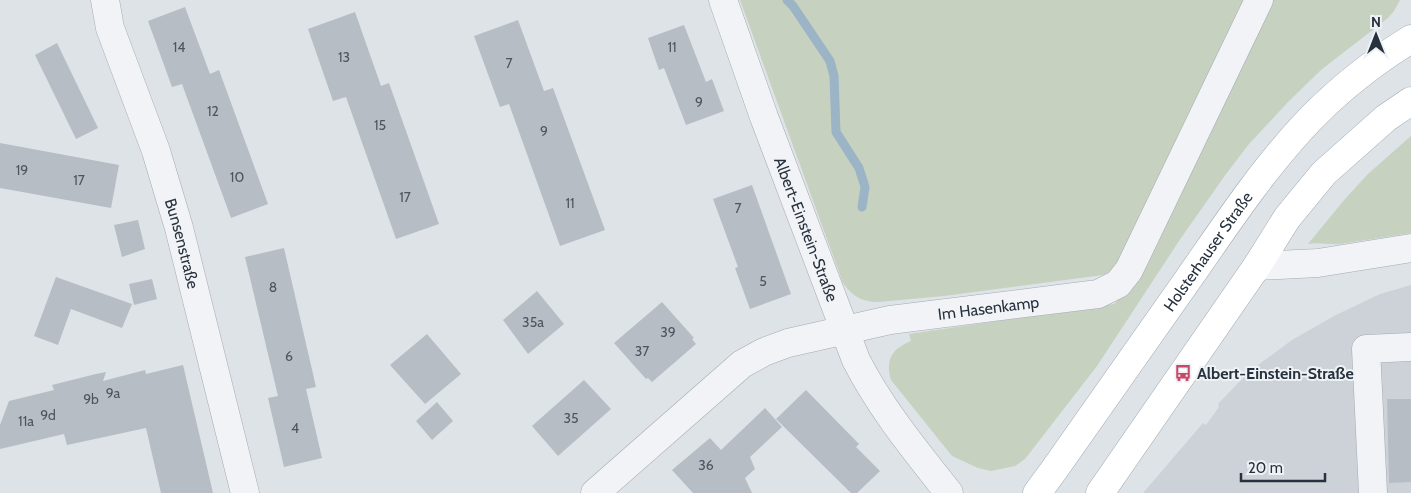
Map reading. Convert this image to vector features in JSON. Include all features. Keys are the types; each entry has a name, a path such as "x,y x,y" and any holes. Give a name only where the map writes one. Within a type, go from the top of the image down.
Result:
{"main road":[{"name":"Holsterhauser Straße","path":"1037,493 1228,221 1272,163 1301,129 1336,96 1366,71 1411,39"},
{"path":"1100,493 1257,266 1287,218 1324,173 1386,118 1411,101"}],"street":[{"name":"Bunsenstraße","path":"105,0 110,28 156,151 179,228 245,493"},
{"name":"Albert-Einstein-Straße","path":"723,0 764,117 856,360 882,406 949,493"},
{"name":"Im Hasenkamp","path":"596,493 742,364 764,352 788,343 890,320 1098,294 1118,284 1129,270 1259,0"},
{"path":"1257,266 1318,263 1411,248"},
{"path":"1373,493 1366,349 1411,347"}],"shaded area":[{"path":"1411,285 1411,493 1143,493 1203,423 1206,425 1219,407 1218,404 1262,362 1292,340 1334,316 1380,294"}],"green space":[{"path":"740,0 1249,0 1126,258 1113,270 1103,275 944,296 878,302 867,301 858,297 843,283"},
{"path":"1268,0 1400,0 1388,18 1321,70 1249,144 1181,238 1097,366 1025,459 1015,466 991,471 978,468 952,456 891,380 889,366 895,351 911,341 909,334 1114,304 1123,295"},
{"path":"1411,136 1411,233 1340,244 1308,244 1368,174"}],"building":[{"path":"185,7 210,74 219,70 268,204 231,218 182,84 172,87 148,21"},
{"path":"355,12 381,86 389,83 439,224 396,239 346,97 333,101 308,29"},
{"path":"518,20 544,91 553,88 605,230 560,246 509,104 500,107 474,36"},
{"path":"684,25 706,82 712,79 724,111 686,125 664,68 659,70 648,38"},
{"path":"57,43 98,128 76,139 35,55"},
{"path":"0,143 119,165 111,208 0,188"},
{"path":"752,185 791,294 750,309 735,268 738,267 713,199"},
{"path":"138,220 145,249 122,257 114,225"},
{"path":"284,248 316,387 306,389 322,458 284,467 268,398 278,396 245,257"},
{"path":"56,277 132,304 122,328 71,309 58,345 34,336"},
{"path":"152,279 157,299 134,305 129,284"},
{"path":"537,291 564,324 528,354 503,320"},
{"path":"662,302 694,338 692,339 696,344 652,382 648,378 646,379 614,343"},
{"path":"427,334 461,374 425,404 390,365"},
{"path":"183,365 213,493 161,493 146,428 67,445 64,434 0,449 0,425 9,401 54,390 52,385 96,374 106,372 103,381 145,370 146,374"},
{"path":"584,380 611,409 558,456 532,426"},
{"path":"806,390 859,444 856,447 880,471 857,493 851,493 776,419"},
{"path":"1387,399 1411,399 1411,482 1389,483"},
{"path":"437,402 453,421 432,440 416,421"},
{"path":"765,408 782,427 750,457 755,469 745,478 752,493 693,493 672,470 710,438 721,450"}],"waterway":[{"path":"787,0 830,61 834,76 836,132 859,168 865,187 862,207"}],"place":[{"name":"Albert-Einstein-Straße","path":"1183,373"}]}
